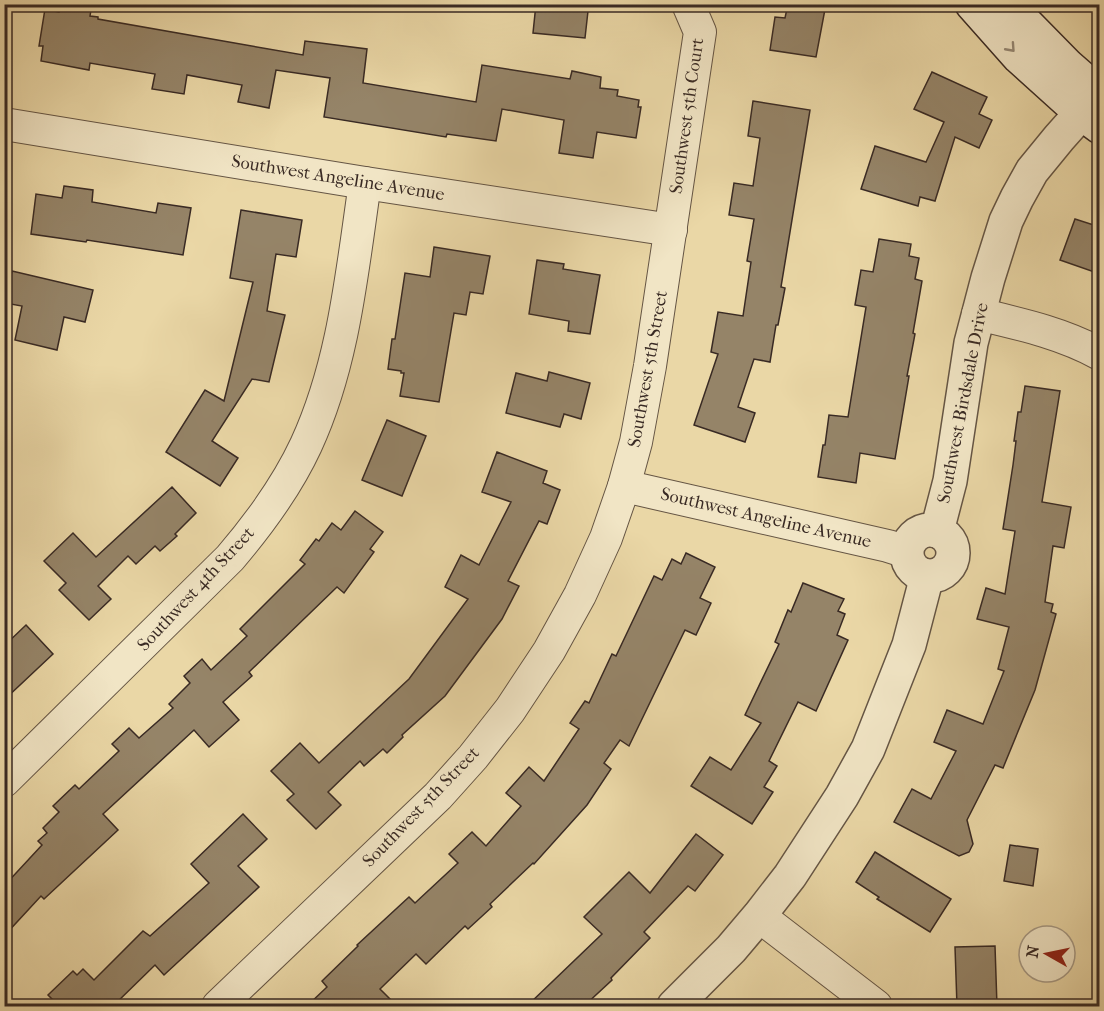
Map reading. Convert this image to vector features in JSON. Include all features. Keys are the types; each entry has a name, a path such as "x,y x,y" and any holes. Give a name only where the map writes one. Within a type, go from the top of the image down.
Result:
{"street":[{"name":"Southwest 5th Court","path":"671,230 700,32 688,4"},
{"path":"972,4 1018,57 1095,107"},
{"path":"1007,4 1059,58 1095,107"},
{"name":"Southwest Birdsdale Drive","path":"917,564 937,575 944,572 952,560 950,542 938,531 950,481 971,343 997,246 1017,198 1032,171 1059,138 1095,107"},
{"name":"Southwest Angeline Avenue","path":"4,124 671,230"},
{"name":"Southwest 4th Street","path":"4,782 230,558 252,532 290,476 306,445 330,381 345,314 365,183"},
{"name":"Southwest 5th Street","path":"218,1006 438,796 473,757 510,710 549,651 580,595 606,537 624,486 636,442 650,366 671,230"},
{"path":"978,314 1052,334 1100,354"},
{"name":"Southwest Angeline Avenue","path":"624,486 888,546 917,564"},
{"path":"674,1006 730,949 790,876 842,796 868,749 909,645 917,564"},
{"path":"759,915 876,1006"}],"building":[{"path":"61,4 92,4 90,16 98,17 98,19 303,55 305,41 367,49 363,83 476,102 482,65 570,79 572,71 601,77 600,88 618,90 617,96 639,100 638,107 641,107 636,138 597,132 593,158 559,153 564,120 502,109 496,141 447,134 446,137 324,117 330,78 276,70 269,108 238,102 242,85 187,75 184,94 152,89 155,74 90,63 89,70 41,61 43,46 39,46 45,9 59,12"},
{"path":"536,4 579,4 578,10 588,11 585,38 533,33"},
{"path":"788,4 826,4 816,57 770,50 775,17 785,18"},
{"path":"932,72 987,97 979,114 992,120 979,148 955,137 935,201 920,197 918,206 861,189 875,146 926,162 944,122 914,109"},
{"path":"753,101 810,110 781,287 785,288 770,362 754,359 738,407 755,413 745,442 694,425 718,354 711,352 718,312 743,316 751,262 747,261 754,219 729,215 734,183 753,186 760,138 748,136"},
{"path":"64,186 93,190 92,202 156,213 158,203 191,208 183,255 31,234 36,194 62,198"},
{"path":"241,210 302,220 296,257 276,254 267,311 285,315 269,382 252,379 212,441 238,458 220,486 166,452 205,390 224,401 253,282 230,278"},
{"path":"1075,219 1100,227 1100,274 1060,260"},
{"path":"879,239 911,244 909,256 919,258 915,279 922,281 895,459 860,453 856,483 818,477 829,415 848,417 866,307 855,305 861,270 873,272"},
{"path":"434,247 490,256 483,294 470,292 466,315 454,313 439,402 400,396 404,373 388,369 405,273 430,277"},
{"path":"537,260 564,264 563,269 600,275 590,334 568,331 569,321 529,314"},
{"path":"12,271 93,290 85,322 64,317 57,350 15,340 22,306 5,303"},
{"path":"549,372 590,383 581,419 564,414 560,427 506,413 516,373 547,381"},
{"path":"1025,386 1060,391 1042,502 1071,507 1064,548 1053,546 1045,602 1053,604 1051,612 1056,614 1035,690 1003,768 995,765 967,820 973,844 969,852 959,856 894,822 912,789 931,799 956,751 934,742 947,710 983,724 1004,671 998,669 1009,627 977,619 986,588 1005,594 1015,531 1003,529 1018,412 1021,412"},
{"path":"387,420 426,436 402,496 362,480"},
{"path":"497,452 547,471 543,483 560,490 547,524 539,521 508,581 519,586 502,619 445,696 402,735 403,737 387,753 383,749 364,766 360,761 328,792 341,805 316,829 287,800 294,794 271,771 300,743 319,763 409,679 468,599 445,587 461,555 479,565 511,502 482,492"},
{"path":"172,487 196,513 175,534 177,536 160,551 155,546 136,564 128,556 98,586 111,599 89,620 59,590 66,583 44,561 73,533 96,557"},
{"path":"355,511 383,532 370,549 374,552 344,593 337,587 249,672 252,676 223,702 239,720 209,747 194,730 103,814 118,830 44,899 41,896 4,936 4,886 42,845 38,841 47,833 43,828 59,812 53,806 75,785 79,789 119,751 112,744 129,728 139,738 173,708 169,704 190,683 184,676 202,659 211,670 247,636 240,629 305,564 300,560 316,539 319,541 332,523 341,530"},
{"path":"686,553 715,567 700,598 711,603 696,635 685,630 629,746 620,740 604,763 611,769 587,805 534,864 490,904 492,907 468,929 465,926 426,964 416,954 380,989 397,1006 307,1006 327,987 322,981 357,945 409,897 415,903 458,863 449,854 472,832 486,846 521,806 506,793 529,767 544,781 579,729 570,723 585,701 589,703 612,654 616,656 654,576 662,580 672,559 681,564"},
{"path":"803,583 844,599 838,611 845,614 837,635 848,640 816,711 798,702 769,761 777,766 764,787 773,792 752,824 691,786 710,757 731,770 761,723 745,715 779,644 775,642 788,610 791,612"},
{"path":"26,625 53,654 4,700 4,646"},
{"path":"243,814 267,839 238,866 259,887 164,975 155,965 113,1006 59,1006 48,995 73,971 77,975 83,969 94,980 143,931 150,936 209,883 191,864"},
{"path":"696,834 723,855 695,891 688,886 644,932 650,938 611,978 612,980 584,1006 527,1006 602,934 584,917 629,872 650,893"},
{"path":"1010,845 1038,849 1033,886 1004,881"},
{"path":"875,852 951,899 930,932 877,899 879,897 856,882"},
{"path":"995,946 997,1006 957,1006 955,947"}]}
